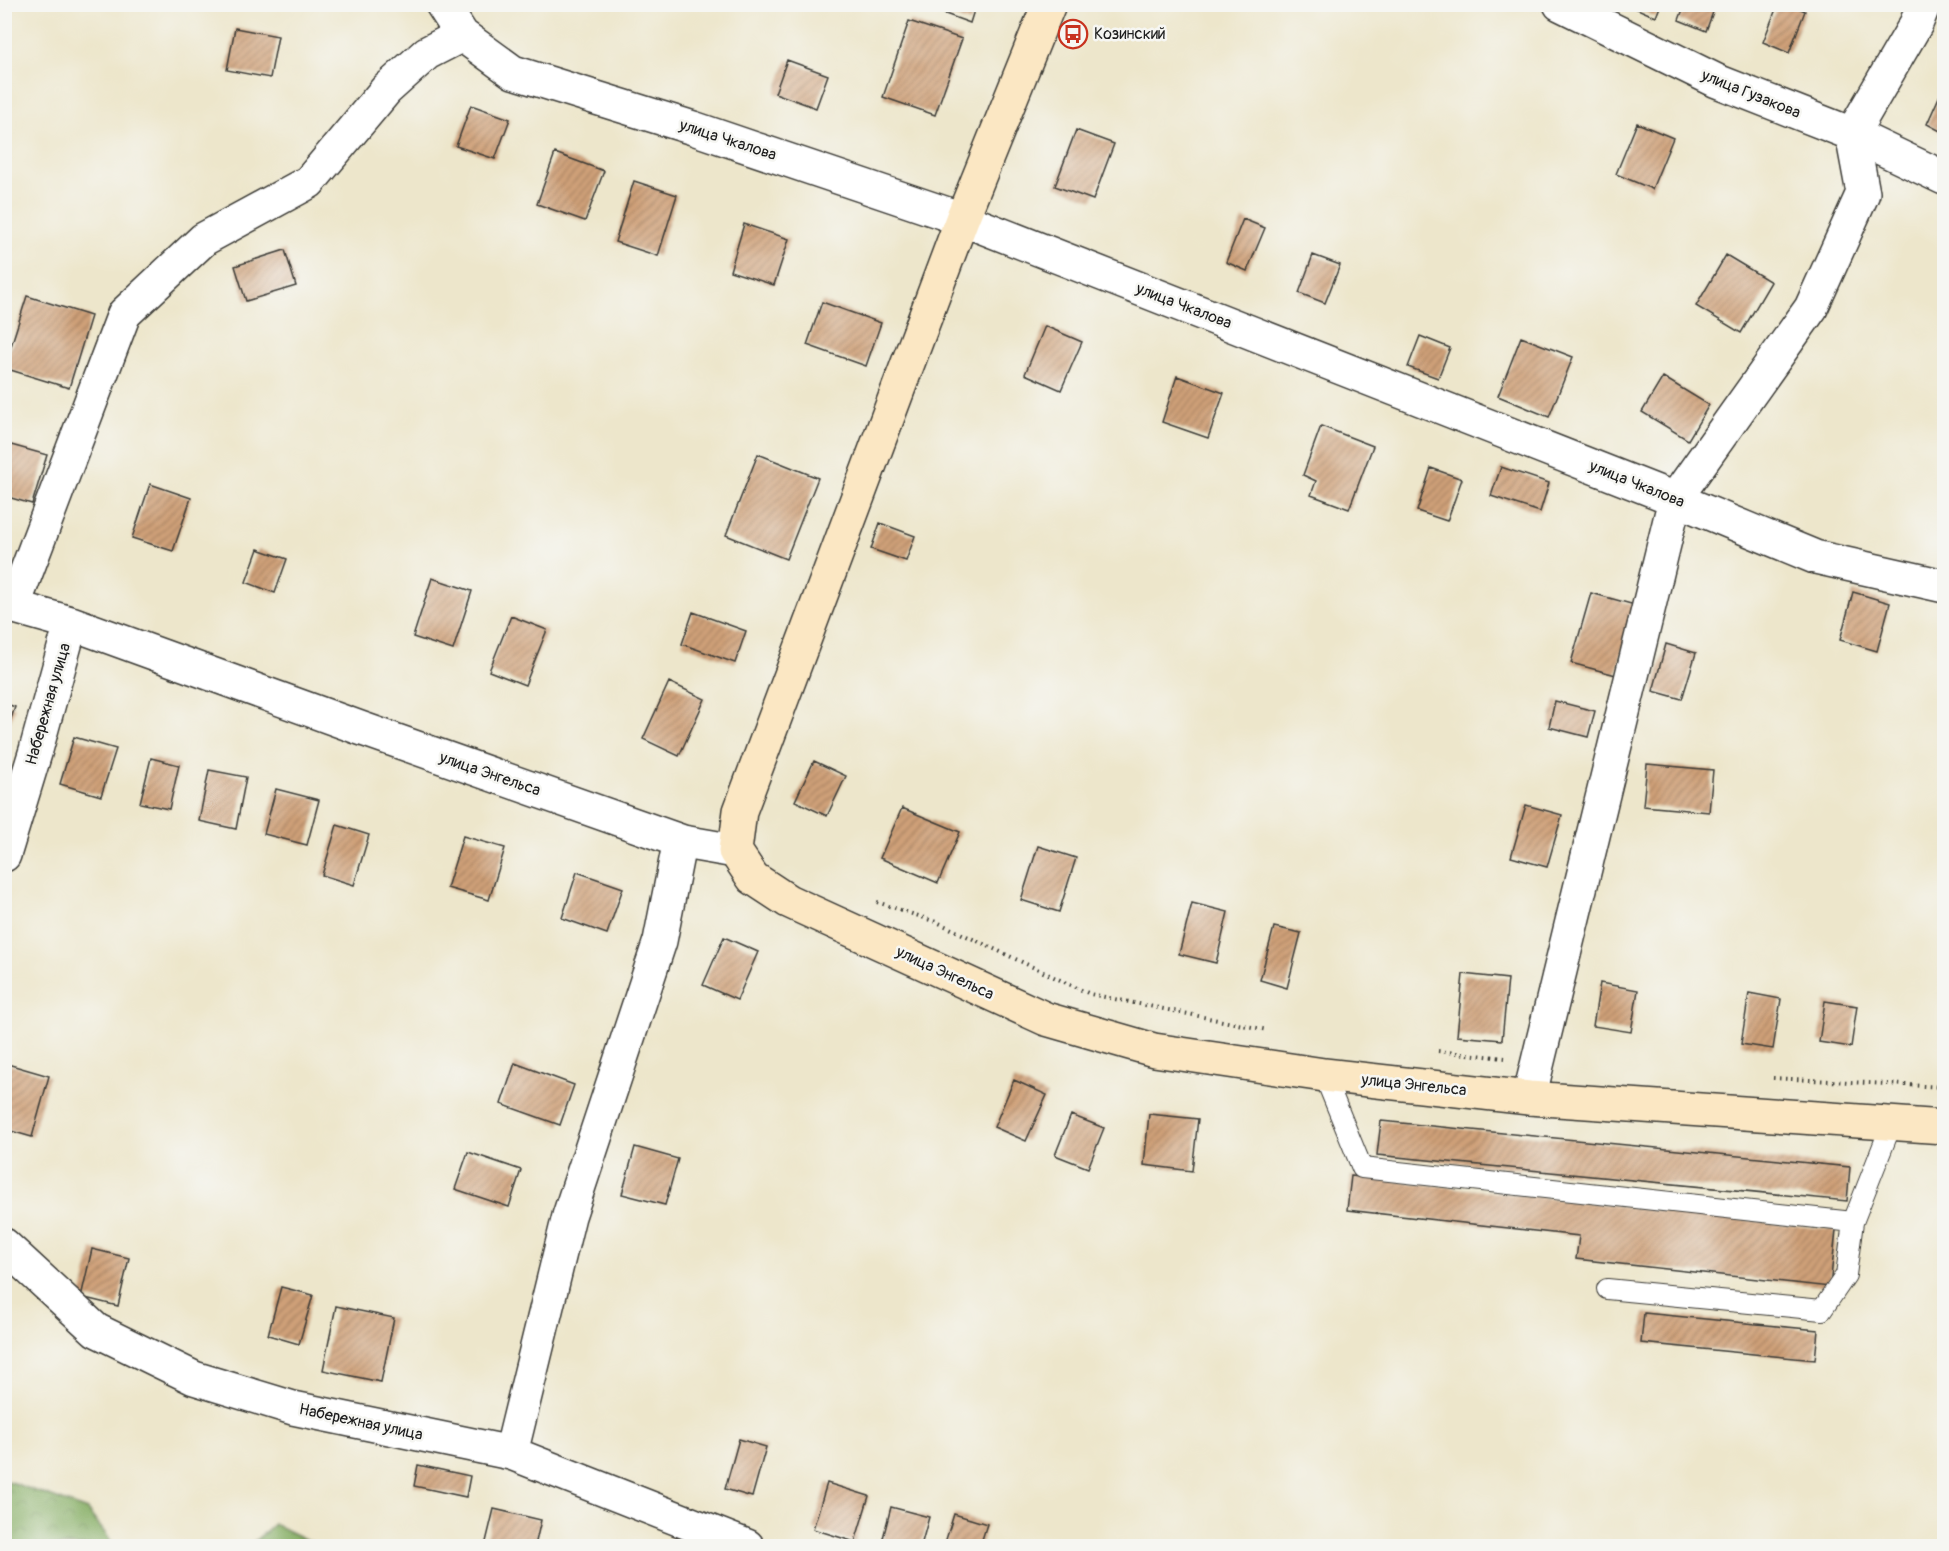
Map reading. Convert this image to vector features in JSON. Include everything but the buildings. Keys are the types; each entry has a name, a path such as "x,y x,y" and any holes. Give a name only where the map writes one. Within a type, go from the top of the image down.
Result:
{"main road":[{"path":"735,851 740,811 962,219 1049,4"},
{"name":"улица Энгельса","path":"735,851 753,878 788,901 1046,1019 1154,1050 1324,1075 1529,1098 1944,1127"}],"street":[{"name":"улица Чкалова","path":"442,4 462,35 513,72 693,129 962,219 1675,499 1815,557 1944,586"},
{"name":"улица Гузакова","path":"1560,4 1717,81 1852,134 1944,178"},
{"path":"1529,1098 1675,499 1811,308 1863,193 1852,134 1916,24 1924,4"},
{"path":"9,606 124,314 204,239 309,182 386,90 427,53 462,35"},
{"name":"улица Энгельса","path":"9,606 71,623 683,842 735,851"},
{"name":"Набережная улица","path":"4,855 71,623"},
{"path":"511,1453 569,1216 660,941 677,855 683,842"},
{"name":"Набережная улица","path":"4,1245 96,1330 194,1378 293,1408 511,1453 747,1546"}],"lane":[{"path":"1324,1075 1362,1168 1853,1222"},
{"path":"1607,1289 1822,1310 1846,1275 1853,1222 1892,1123"}],"path":[{"path":"874,901 939,923 1090,994 1273,1031"},
{"path":"1435,1050 1515,1059"},
{"path":"1770,1078 1944,1087"}],"green space":[{"path":"8,1481 87,1510 115,1546 5,1546 4,1485"},
{"path":"274,1524 319,1546 249,1546"}],"place":[{"name":"Козинский","path":"1073,34"}]}
